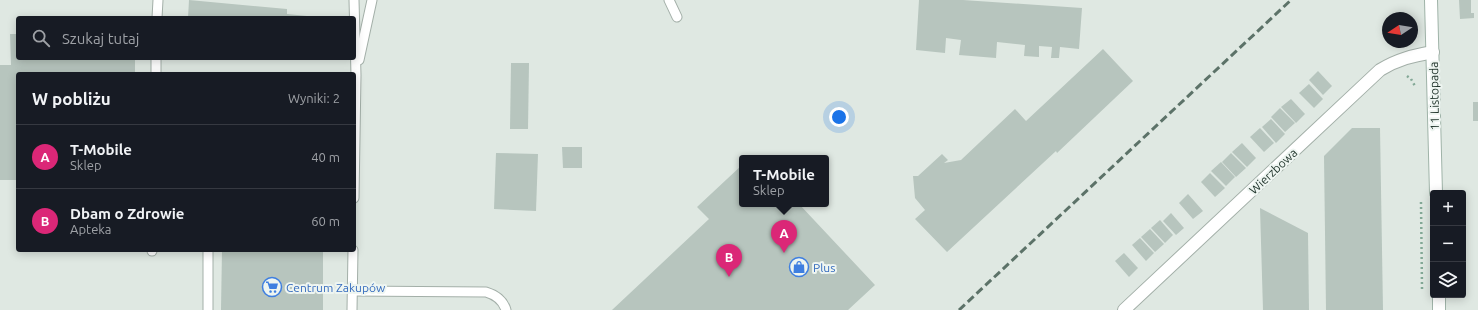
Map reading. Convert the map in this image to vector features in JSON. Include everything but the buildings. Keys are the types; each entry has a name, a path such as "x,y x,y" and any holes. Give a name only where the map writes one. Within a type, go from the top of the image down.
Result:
{"street":[{"name":"11 Listopada","path":"1431,0 1436,190"},
{"name":"Wierzbowa","path":"1124,310 1380,70 1393,62 1407,57 1433,52"},
{"path":"1439,298 1439,310"}],"lane":[{"path":"157,16 158,0"},
{"path":"354,0 354,16"},
{"path":"356,75 372,0"},
{"path":"669,0 677,17"},
{"path":"156,60 156,72"},
{"path":"356,60 356,72"},
{"path":"208,252 208,310"},
{"path":"352,310 353,252"},
{"path":"352,291 486,292 499,297 506,310"}],"railway":[{"path":"959,310 1291,0"}],"place":[{"name":"T-Mobile","path":"784,253"},
{"name":"Plus","path":"799,267"},
{"name":"Dbam o Zdrowie","path":"729,277"},
{"name":"Centrum Zakupów","path":"272,287"}]}
